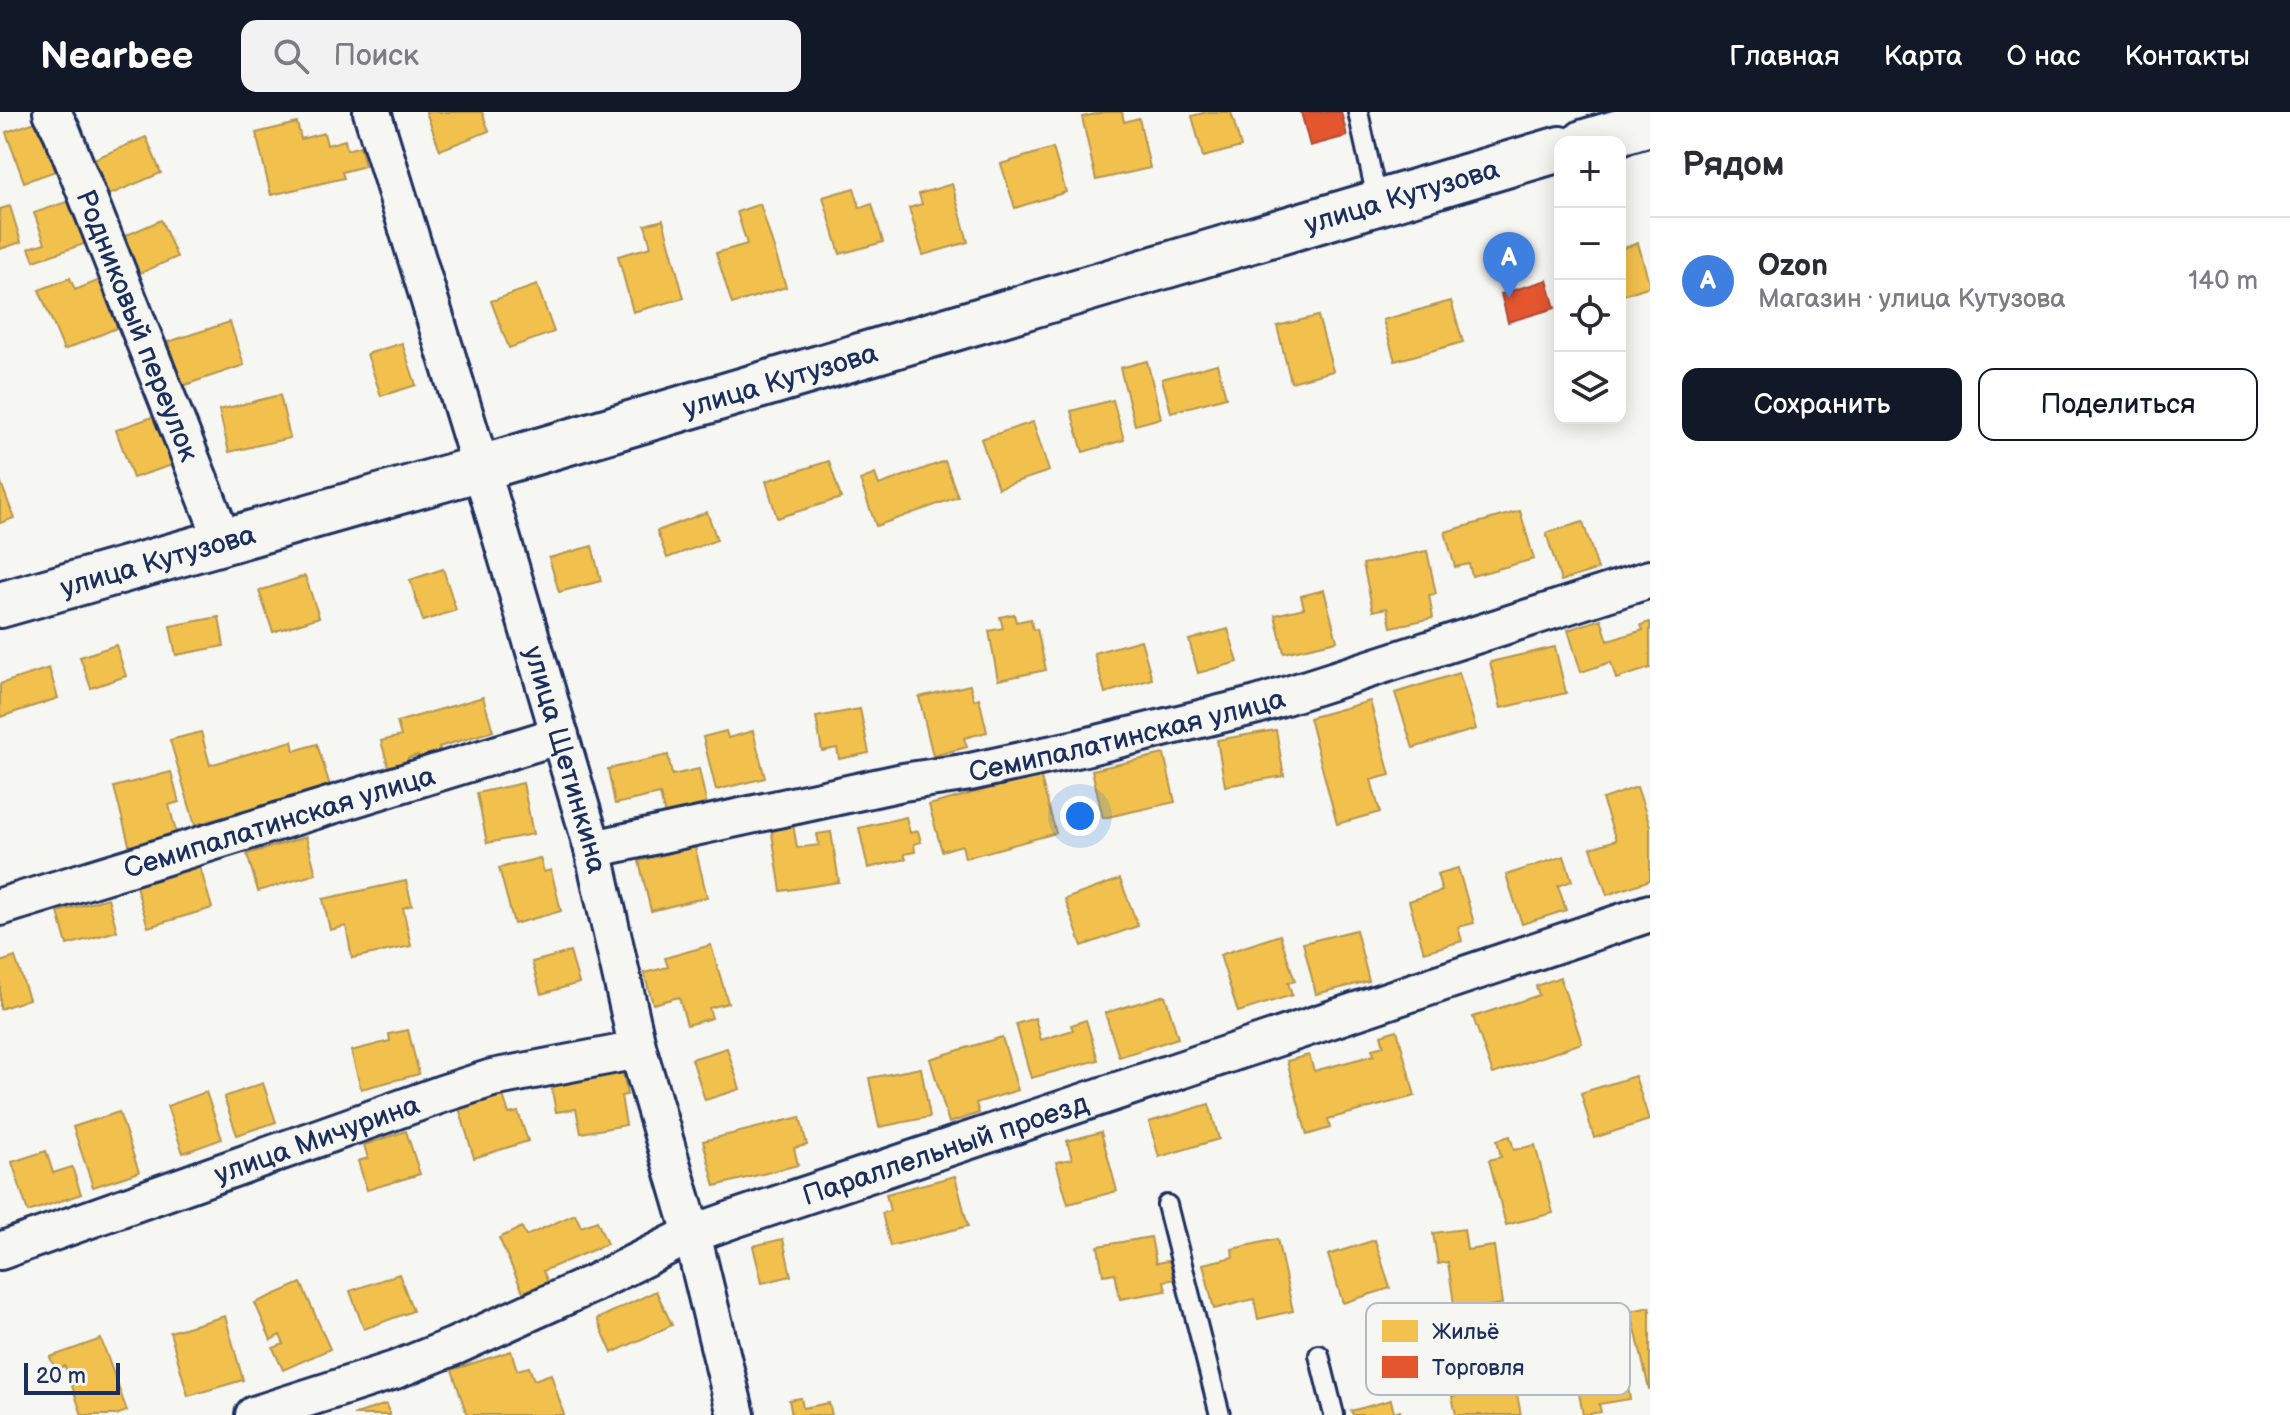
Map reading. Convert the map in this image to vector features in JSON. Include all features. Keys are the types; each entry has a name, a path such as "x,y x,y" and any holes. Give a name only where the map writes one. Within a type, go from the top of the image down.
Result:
{"main road":[{"path":"1606,136 1650,123"},
{"name":"улица Кутузова","path":"0,605 481,468 1554,151"}],"street":[{"name":"Родниковый переулок","path":"52,112 223,540"},
{"name":"улица Щетинкина","path":"372,112 593,849 638,1050 692,1234 736,1415"},
{"name":"Семипалатинская улица","path":"593,849 903,782 970,772 1081,748 1257,705 1650,579"},
{"name":"Семипалатинская улица","path":"0,907 560,735"},
{"name":"Параллельный проезд","path":"254,1415 395,1370 455,1346 592,1284 692,1234 1650,913"},
{"name":"улица Мичурина","path":"0,1251 492,1078 638,1050"}],"lane":[{"path":"1358,112 1378,203"},
{"path":"1167,1205 1220,1415"},
{"path":"1319,1355 1334,1415"}],"building: Жильё":[{"path":"426,112 482,112 489,131 440,150"},
{"path":"1122,112 1124,122 1139,118 1150,168 1096,180 1082,117"},
{"path":"1207,112 1231,112 1241,147 1203,157 1192,116"},
{"path":"38,121 56,171 24,182 6,132"},
{"path":"297,123 301,139 324,133 327,145 345,140 347,150 360,146 365,166 342,172 344,178 271,195 256,133"},
{"path":"146,137 161,173 109,195 94,159"},
{"path":"1053,148 1066,192 1015,208 1001,164"},
{"path":"952,184 968,242 923,255 909,208 922,204 919,194"},
{"path":"854,188 860,208 872,204 883,242 840,254 823,197"},
{"path":"75,199 90,242 34,261 29,248 45,243 34,213"},
{"path":"760,204 786,287 732,304 716,253 747,244 737,212"},
{"path":"10,206 21,242 0,249 0,209"},
{"path":"161,220 177,257 134,276 118,239"},
{"path":"663,220 684,298 633,312 618,256 651,247 645,225"},
{"path":"1638,243 1650,286 1626,294 1626,280 1626,247"},
{"path":"70,278 75,290 100,280 119,327 64,350 39,290"},
{"path":"537,285 554,332 509,348 491,301"},
{"path":"1451,301 1463,342 1395,361 1383,320"},
{"path":"1318,316 1333,371 1291,382 1277,326"},
{"path":"230,322 244,365 182,386 168,342"},
{"path":"402,343 416,385 381,396 367,354"},
{"path":"1147,361 1161,418 1135,425 1120,368"},
{"path":"1217,364 1226,397 1171,412 1162,379"},
{"path":"280,395 290,438 229,452 219,410"},
{"path":"1113,400 1124,440 1083,452 1071,411"},
{"path":"155,416 172,465 133,478 116,430"},
{"path":"1033,422 1049,471 998,488 981,439"},
{"path":"829,461 841,498 777,518 766,481"},
{"path":"945,461 958,497 876,526 860,480 875,474 879,485"},
{"path":"0,480 14,518 0,523"},
{"path":"1520,511 1534,559 1472,576 1469,564 1455,567 1445,532"},
{"path":"707,512 717,540 667,558 657,531"},
{"path":"1583,522 1598,569 1561,581 1546,533"},
{"path":"592,546 601,581 559,592 549,558"},
{"path":"1427,551 1436,594 1429,595 1433,618 1391,627 1387,608 1373,611 1363,564"},
{"path":"443,569 456,610 423,621 410,580"},
{"path":"305,576 319,617 273,632 259,591"},
{"path":"1324,590 1337,641 1284,653 1275,615 1304,608 1301,596"},
{"path":"1014,614 1016,622 1031,619 1033,630 1037,629 1046,670 998,680 989,631 1003,628 1000,617"},
{"path":"219,617 224,646 176,655 170,626"},
{"path":"1601,619 1608,641 1643,630 1641,625 1650,622 1650,668 1616,679 1611,662 1581,672 1568,630"},
{"path":"1228,629 1238,662 1198,673 1189,640"},
{"path":"1141,640 1152,679 1105,693 1094,653"},
{"path":"116,645 126,676 91,688 80,657"},
{"path":"1555,647 1566,693 1501,708 1490,662"},
{"path":"49,668 58,698 0,717 0,684"},
{"path":"1459,673 1476,729 1413,748 1395,693"},
{"path":"970,685 974,700 979,698 987,732 964,738 967,747 933,756 919,697"},
{"path":"483,697 493,731 439,747 442,755 420,762 418,755 408,758 409,763 389,769 381,741 401,736 397,722"},
{"path":"1370,701 1390,775 1371,780 1380,812 1337,824 1309,718"},
{"path":"860,709 869,753 839,759 837,748 822,751 816,717"},
{"path":"1276,730 1284,776 1225,786 1217,740"},
{"path":"726,731 728,738 753,731 765,778 716,790 703,737"},
{"path":"201,732 210,765 292,741 294,751 317,744 330,786 195,825 170,740"},
{"path":"1164,754 1175,802 1103,818 1092,770"},
{"path":"668,755 672,775 699,769 707,806 665,816 660,794 615,804 608,769"},
{"path":"171,772 179,802 169,805 177,836 130,848 114,787"},
{"path":"1040,775 1056,833 965,858 962,845 942,851 929,805"},
{"path":"523,783 533,834 487,843 477,793"},
{"path":"1637,787 1650,826 1650,880 1607,895 1591,848 1616,840 1602,799"},
{"path":"906,817 910,833 918,831 921,842 914,844 915,852 904,854 906,859 868,868 859,828"},
{"path":"793,824 797,848 819,845 817,834 831,832 839,882 781,891 771,827"},
{"path":"306,837 316,874 258,891 247,854"},
{"path":"695,847 707,897 651,911 639,861"},
{"path":"1564,856 1572,881 1558,886 1566,910 1522,924 1506,875"},
{"path":"540,858 544,872 551,870 561,911 514,924 499,868"},
{"path":"200,867 212,908 148,927 136,886"},
{"path":"1458,868 1474,923 1458,927 1462,941 1424,952 1409,901 1442,891 1437,874"},
{"path":"1120,879 1138,926 1082,946 1065,899"},
{"path":"406,881 412,905 403,908 411,946 352,958 346,926 330,930 323,899"},
{"path":"108,898 117,931 67,945 58,912"},
{"path":"1356,930 1369,981 1316,994 1303,943"},
{"path":"1280,935 1295,981 1288,983 1292,995 1238,1012 1220,955"},
{"path":"711,945 728,1003 709,1008 712,1018 687,1025 679,997 653,1004 644,973 668,967 665,958"},
{"path":"570,952 579,983 541,994 532,962"},
{"path":"15,957 29,999 0,1009 0,962"},
{"path":"1560,977 1582,1043 1493,1074 1473,1017 1539,995 1536,986"},
{"path":"1165,995 1178,1038 1119,1057 1105,1013"},
{"path":"1035,1018 1041,1040 1073,1030 1071,1025 1086,1020 1098,1060 1031,1078 1016,1024"},
{"path":"408,1030 419,1074 361,1089 351,1051 390,1041 389,1034"},
{"path":"1397,1030 1415,1096 1328,1119 1330,1128 1307,1135 1287,1061 1309,1055 1314,1071 1374,1055 1372,1049 1384,1046 1381,1035"},
{"path":"1002,1037 1018,1090 976,1103 979,1113 949,1123 930,1059"},
{"path":"727,1048 740,1089 705,1100 692,1059"},
{"path":"921,1068 930,1117 879,1127 869,1078"},
{"path":"623,1072 627,1095 621,1096 626,1125 581,1133 576,1109 556,1112 551,1085"},
{"path":"1635,1076 1649,1120 1594,1138 1581,1093"},
{"path":"263,1083 276,1122 237,1135 224,1097"},
{"path":"206,1092 222,1139 183,1153 167,1106"},
{"path":"503,1095 509,1114 518,1112 528,1141 474,1158 459,1108"},
{"path":"1209,1104 1219,1139 1159,1157 1149,1122"},
{"path":"119,1112 139,1172 93,1187 73,1127"},
{"path":"800,1117 807,1145 794,1148 798,1165 715,1186 703,1141"},
{"path":"406,1131 420,1174 367,1190 358,1161 368,1158 364,1145"},
{"path":"1101,1132 1117,1191 1068,1204 1056,1162 1072,1159 1067,1141"},
{"path":"1510,1136 1514,1150 1535,1145 1553,1213 1506,1225 1489,1160 1501,1157 1497,1140"},
{"path":"46,1151 53,1173 72,1167 81,1194 28,1212 12,1162"},
{"path":"955,1176 968,1226 890,1246 882,1213 890,1211 886,1194"},
{"path":"575,1214 581,1227 597,1221 607,1244 543,1271 548,1282 523,1292 499,1238 522,1227 526,1236"},
{"path":"1464,1229 1467,1250 1494,1246 1502,1303 1454,1303 1448,1262 1438,1264 1433,1233"},
{"path":"1151,1237 1156,1263 1174,1260 1177,1279 1164,1281 1166,1291 1120,1299 1115,1273 1103,1275 1098,1246"},
{"path":"783,1239 791,1276 762,1283 753,1246"},
{"path":"1277,1239 1293,1311 1258,1319 1254,1299 1214,1309 1203,1264 1233,1257 1232,1249"},
{"path":"1375,1240 1390,1288 1343,1303 1328,1255"},
{"path":"399,1274 413,1311 364,1329 350,1291"},
{"path":"301,1283 330,1349 283,1370 273,1348 284,1344 280,1335 271,1340 255,1303"},
{"path":"656,1291 672,1325 612,1353 597,1319"},
{"path":"1650,1307 1650,1389 1649,1389 1631,1311"},
{"path":"225,1316 243,1380 188,1396 170,1332"},
{"path":"101,1339 127,1411 116,1415 82,1415 65,1366 55,1369 50,1357"},
{"path":"511,1351 517,1370 529,1367 534,1380 551,1374 564,1415 467,1415 452,1370"},
{"path":"1517,1395 1521,1415 1456,1415 1452,1396"},
{"path":"1579,1395 1629,1395 1630,1399 1599,1404 1601,1412 1583,1415"},
{"path":"801,1398 803,1408 829,1403 832,1415 792,1415 789,1400"},
{"path":"1391,1400 1394,1413 1400,1411 1401,1415 1353,1415 1351,1411"},
{"path":"386,1404 390,1415 353,1415"}],"building: Торговля":[{"path":"1301,112 1341,112 1347,136 1310,146"},
{"path":"1547,280 1554,308 1508,322 1501,294"}],"place":[{"name":"Ozon","path":"1509,298"}]}
